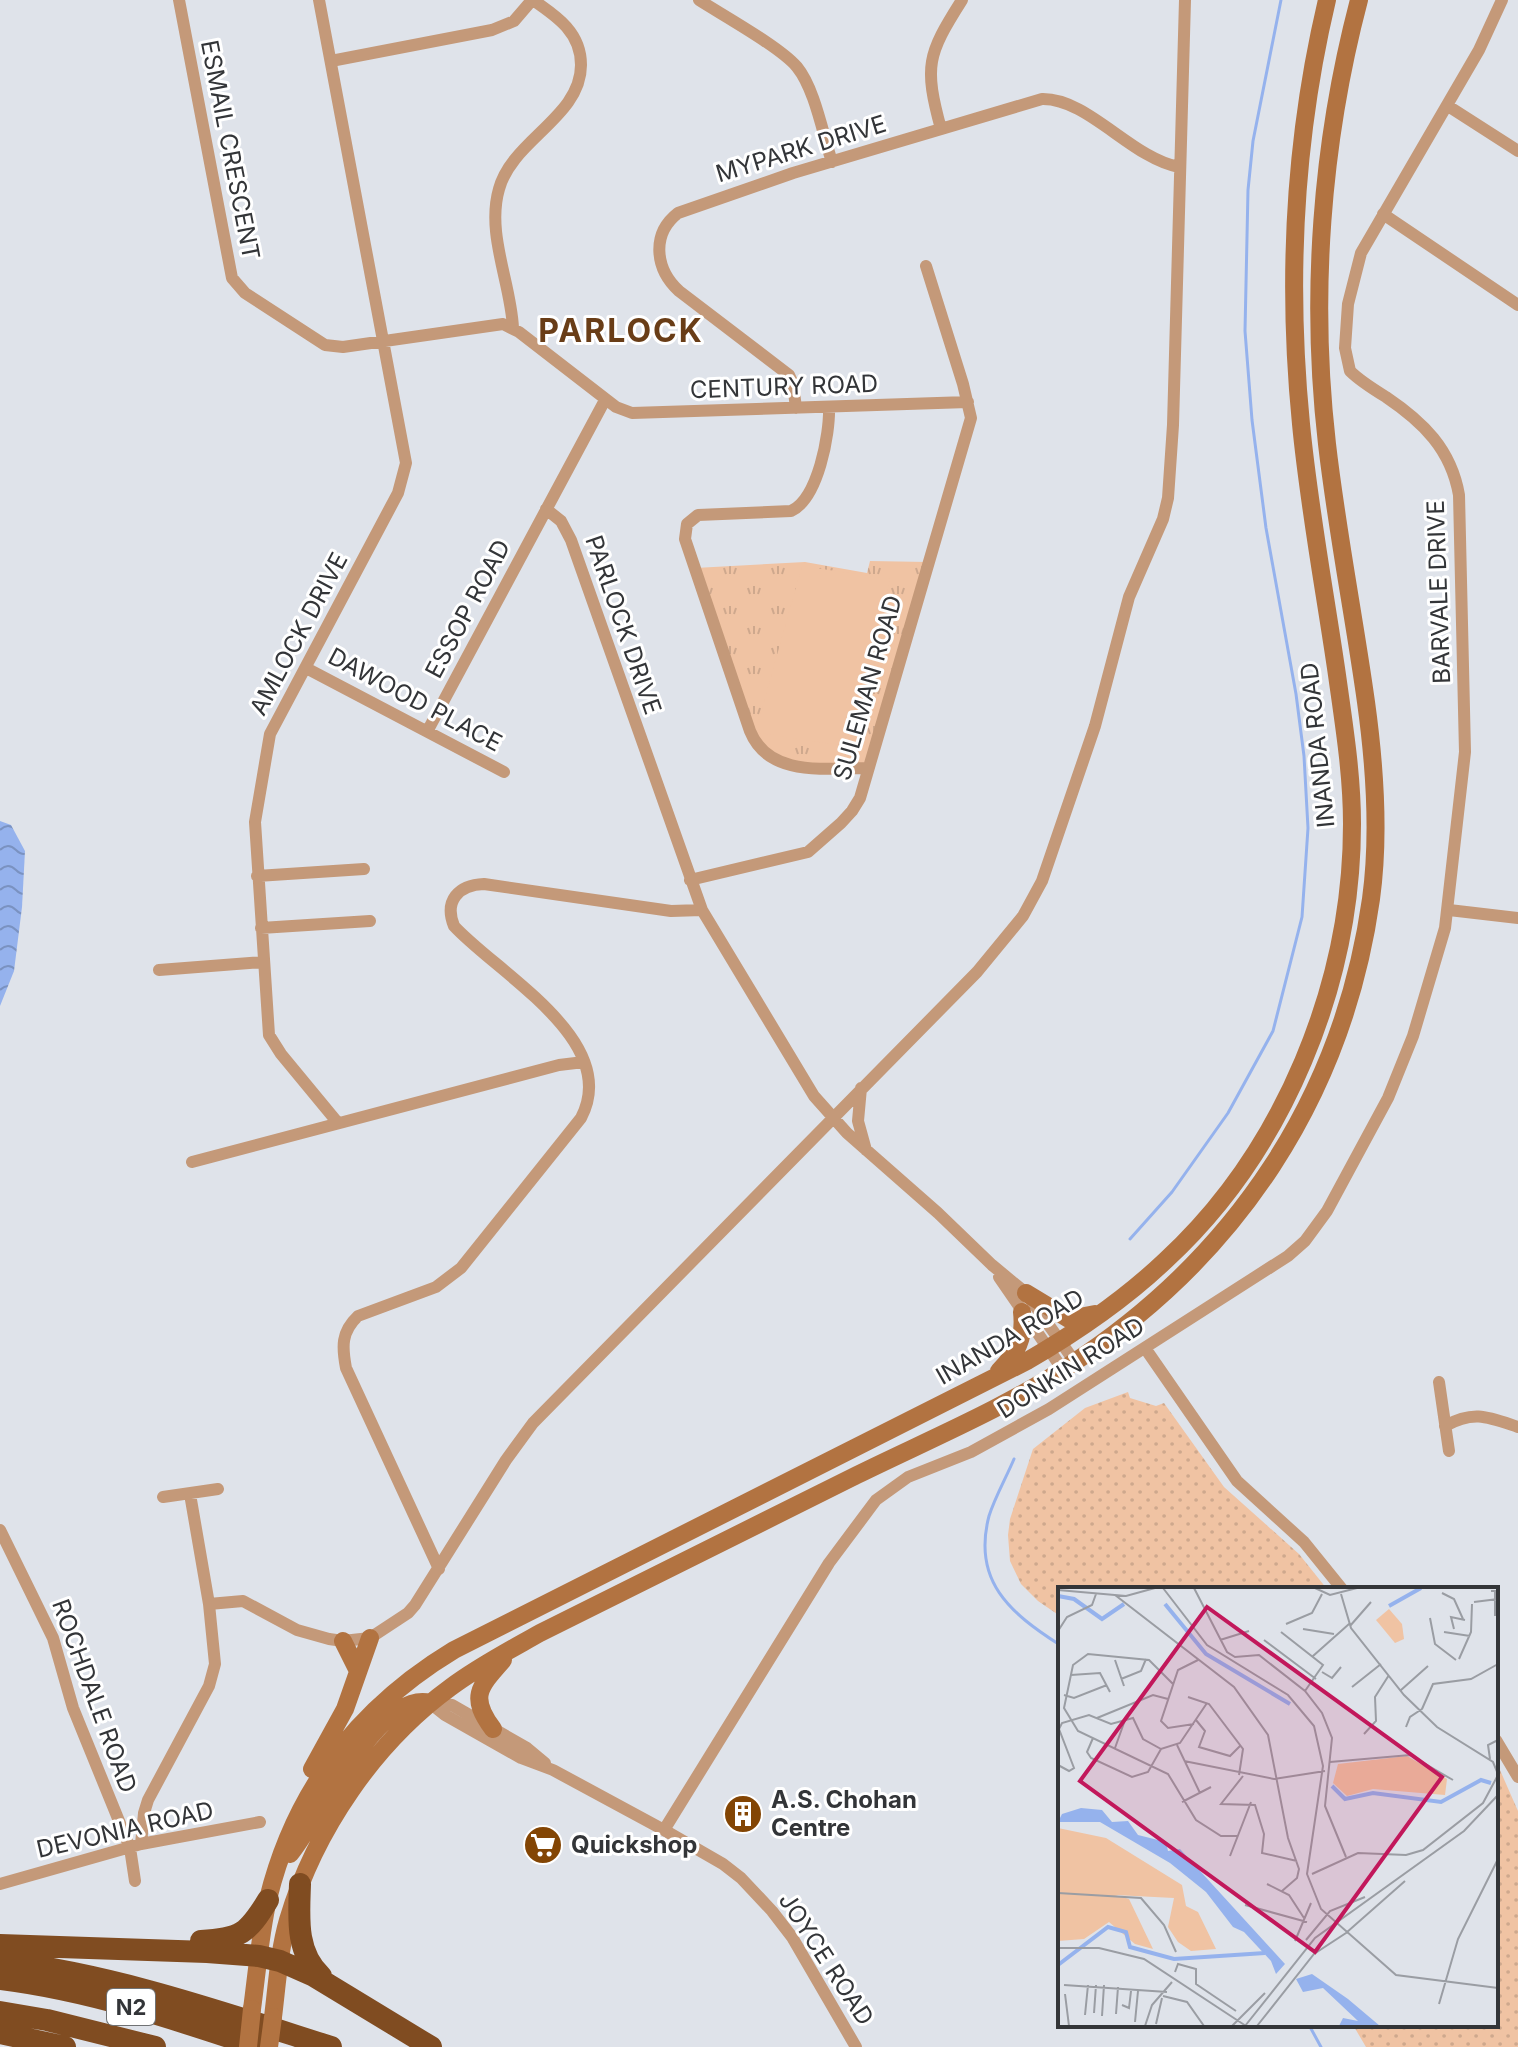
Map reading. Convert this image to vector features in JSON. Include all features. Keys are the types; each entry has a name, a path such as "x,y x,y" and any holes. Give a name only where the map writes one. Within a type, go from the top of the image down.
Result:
{"highway":[{"path":"300,1884 303,1947 315,1971 332,1986"},
{"path":"100,1947 229,1939 252,1926 268,1900"},
{"path":"0,1945 100,1947 269,1959 332,1986 431,2047"},
{"path":"0,1961 68,1970 149,1989 331,2047"},
{"name":"N2","path":"0,1979 76,1992 191,2024 259,2047"},
{"name":"N2","path":"0,2012 47,2020 155,2047"},
{"path":"0,2033 65,2047"}],"main road":[{"name":"INANDA ROAD","path":"269,2047 273,2017 268,1900 277,1868 305,1800 332,1757 384,1700 434,1663 478,1638 1055,1345 1106,1310 1180,1246 1225,1195 1268,1131 1300,1066 1323,1007 1344,918 1352,826 1348,751 1301,428 1293,292 1300,164 1309,92 1327,0"},
{"name":"INANDA ROAD","path":"248,2047 252,2009 269,1959 287,1923 316,1848 352,1790 387,1746 430,1703 473,1671 512,1649 1069,1366 1125,1327 1186,1274 1242,1211 1274,1166 1305,1112 1330,1056 1362,954 1371,895 1374,788 1366,706 1327,442 1319,286 1329,157 1341,77 1359,0"},
{"path":"1026,1293 1069,1319 1106,1310"},
{"path":"991,1379 1017,1350 1024,1328 1022,1312"},
{"path":"277,1868 277,1855 293,1807 345,1709 370,1638"},
{"path":"343,1641 357,1669"},
{"path":"493,1729 479,1708 478,1695 492,1672 512,1649"},
{"path":"277,1868 294,1850 326,1795 356,1754 405,1706 419,1701 430,1703 426,1684 434,1663"}],"street":[{"name":"ESMAIL CRESCENT","path":"179,0 232,278 245,293 334,348 495,325 513,328"},
{"name":"AMLOCK DRIVE","path":"319,0 405,453 405,472 398,493 270,734 256,804 257,876 269,1035 338,1123"},
{"path":"331,61 492,30 514,21 533,0 561,20 574,35 580,52 581,71 569,102 510,164 499,188 496,224 513,328 605,400 546,509"},
{"path":"699,0 798,68 832,162"},
{"path":"941,129 932,95 930,60 938,37 962,0"},
{"path":"209,1604 243,1601 297,1630 343,1641 370,1638 408,1613 533,1423 977,972 1006,938 1034,897 1052,854 1095,726 1129,597 1163,519 1168,498 1173,425 1185,0"},
{"name":"BARVALE DRIVE","path":"1449,910 1465,752 1459,495 1456,478 1431,432 1353,374 1347,366 1345,355 1348,304 1361,253 1448,106 1502,0"},
{"name":"MYPARK DRIVE","path":"796,408 789,375 673,285 661,268 659,246 667,223 682,211 1032,100 1064,102 1157,161 1179,167"},
{"path":"1448,106 1518,151"},
{"path":"1383,214 1518,305"},
{"path":"926,266 968,402"},
{"name":"CENTURY ROAD","path":"605,400 625,411 642,414 968,402"},
{"name":"SULEMAN ROAD","path":"690,880 808,852 826,839 860,798 968,433 971,418 968,402"},
{"path":"829,407 829,429 810,494 804,502 791,511 698,515 687,524 685,539 750,731 760,749 771,758 798,768 868,768"},
{"name":"PARLOCK DRIVE","path":"546,509 561,521 571,540 702,910 814,1096 832,1119 1026,1293 1069,1366"},
{"name":"ESSOP ROAD","path":"428,730 546,509"},
{"name":"DAWOOD PLACE","path":"306,668 504,772"},
{"path":"257,876 364,869"},
{"path":"439,1569 346,1368 343,1338 358,1316 436,1287 461,1268 581,1118 589,1093 579,1047 561,1022 454,926 450,909 456,893 484,884 671,911 702,910"},
{"path":"1449,910 1518,918"},
{"name":"DONKIN ROAD","path":"664,1830 829,1563 876,1500 908,1477 1002,1436 1145,1348 1288,1256 1318,1225 1388,1098 1413,1036 1449,910"},
{"path":"261,928 370,921"},
{"path":"159,970 263,962"},
{"path":"192,1162 559,1065 584,1062"},
{"path":"861,1088 858,1121 866,1150"},
{"name":"PARLOCK DRIVE","path":"992,1265 1022,1312 1055,1345"},
{"path":"1145,1348 1237,1481 1304,1542 1340,1587"},
{"path":"1439,1382 1449,1451"},
{"path":"1445,1426 1467,1415 1477,1415 1518,1427"},
{"path":"163,1497 218,1489"},
{"path":"136,1846 148,1800 214,1671 209,1604 190,1494"},
{"name":"ROCHDALE ROAD","path":"0,1530 53,1638 73,1708 136,1846 135,1881"},
{"name":"JOYCE ROAD","path":"430,1703 452,1705 527,1748 553,1770"},
{"name":"JOYCE ROAD","path":"430,1703 445,1715 521,1758 553,1770 723,1864 757,1893 792,1937 856,2047"},
{"path":"1498,1743 1518,1777"},
{"name":"DEVONIA ROAD","path":"0,1884 136,1846 260,1822"}],"green space":[{"path":"870,561 928,562 867,766 793,762 760,745 695,568 805,562 867,573"},
{"path":"802,566 890,579 852,732 832,744 760,733 758,723"},
{"path":"1128,1392 1130,1398 1156,1406 1164,1403 1224,1487 1299,1554 1325,1587 1058,1587 1058,1615 1038,1601 1021,1584 1010,1561 1010,1519 1033,1449 1085,1408"},
{"path":"1498,1766 1518,1811 1518,2047 1366,2047 1354,2027 1498,2027"}],"water":[{"path":"0,821 11,825 25,851 14,971 0,1006"}],"waterway":[{"path":"1130,1239 1172,1192 1228,1113 1273,1031 1302,917 1308,828 1304,756 1266,528 1252,420 1245,331 1248,190 1253,141 1281,0"},
{"path":"1014,1459 989,1516 986,1559 999,1593 1025,1620 1058,1644"},
{"path":"1310,2027 1321,2047"}],"place":[{"name":"A.S. Chohan Centre","path":"743,1814"},
{"name":"Quickshop","path":"543,1845"}],"district":[{"name":"PARLOCK","path":"621,331"}]}
